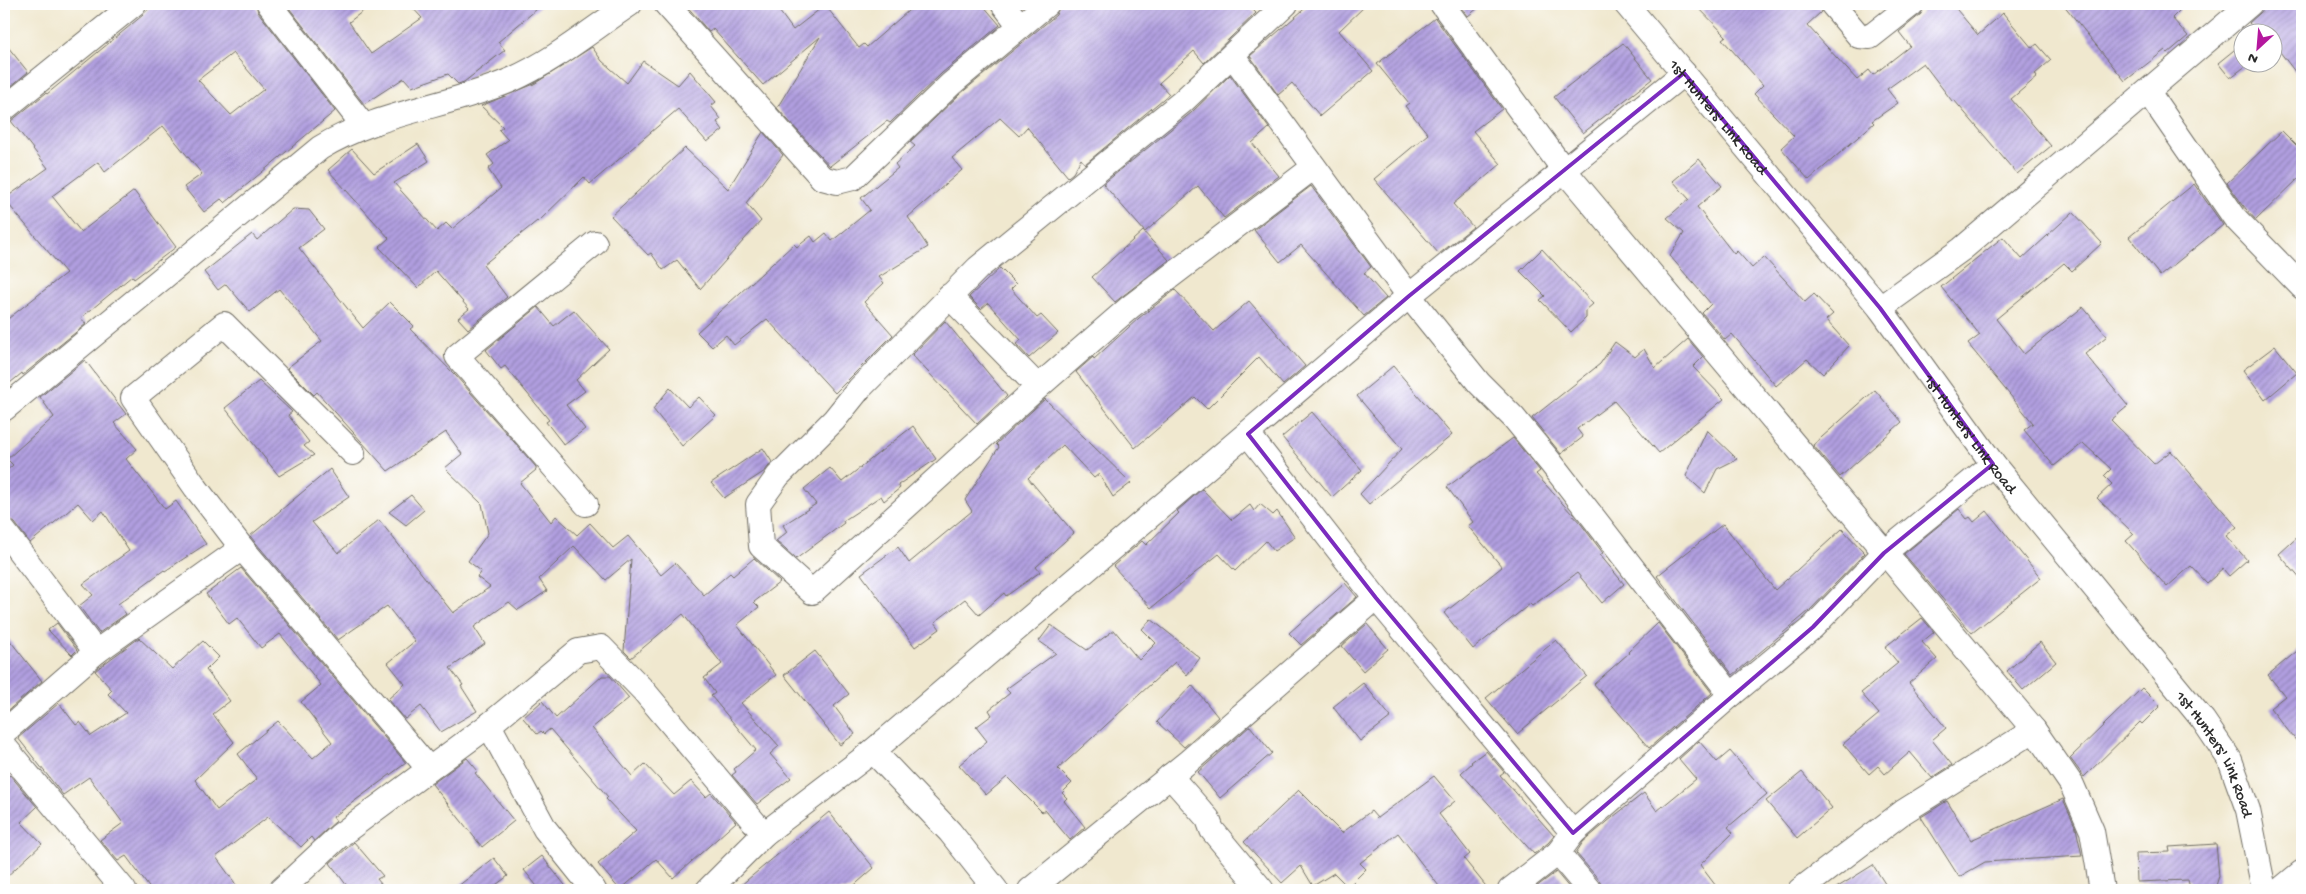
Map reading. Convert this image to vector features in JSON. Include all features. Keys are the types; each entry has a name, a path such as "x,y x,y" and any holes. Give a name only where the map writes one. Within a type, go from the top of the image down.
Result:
{"street":[{"path":"4,109 134,4"},
{"path":"269,4 364,125"},
{"path":"4,409 320,148 364,125 510,80 542,65 630,4"},
{"path":"666,4 822,178 837,182 853,178 951,84 1047,4"},
{"path":"1003,4 1020,26"},
{"path":"1286,4 1182,102 978,268 949,296 859,389 834,420 778,476 758,504 761,546 812,592 1038,386 1130,307 1314,167"},
{"path":"1442,4 1564,170 2034,730 2072,785 2092,832 2102,890"},
{"name":"1st Hunters' Link Road","path":"1626,4 1880,308 1992,464 2204,720 2230,760 2248,810 2264,890"},
{"path":"1832,4 1858,36 1870,37 1912,4"},
{"path":"1880,308 1962,249 2250,4"},
{"path":"1233,56 1409,296 1479,383 1514,418 1551,463 1730,695"},
{"path":"715,888 764,834 872,751 1409,296 1684,73"},
{"path":"2148,92 2235,218 2302,286"},
{"path":"586,504 457,356 595,243"},
{"path":"949,296 1038,386"},
{"path":"353,453 224,324 133,398 196,488 242,548 429,770"},
{"path":"1248,434 1376,598 1572,833"},
{"path":"1510,890 1558,853 1572,833 1730,695 1813,627 1884,552 1992,464"},
{"path":"4,531 96,652"},
{"path":"4,732 96,652 242,548"},
{"path":"1030,890 1170,776 1376,598"},
{"path":"281,890 339,836 489,725 578,651 602,647 643,690 764,834"},
{"path":"489,725 545,829 594,890"},
{"path":"1800,890 1903,812 2034,730"},
{"path":"4,746 124,890"},
{"path":"872,751 950,832 996,890"},
{"path":"1170,776 1208,819 1212,830 1262,890"},
{"path":"1558,853 1590,890"},
{"path":"2280,890 2302,872"}],"highlighted area":[{"path":"1684,73 1880,308 1993,464 1884,553 1813,627 1573,833 1376,598 1248,434 1409,296"}],"building":[{"path":"153,4 256,4 258,12 335,111 225,203 221,199 204,212 184,187 202,174 163,126 105,172 98,162 52,196 81,232 134,191 176,247 134,279 132,276 81,318 86,324 4,388 4,322 66,273 4,199 48,168 11,121 143,15","holes":["233,53 264,89 231,115 198,80"]},
{"path":"286,4 372,4 349,22 371,54 422,18 409,4 543,4 498,42 505,50 464,82 458,84 448,74 412,87 404,78 364,104"},
{"path":"685,4 774,4 793,30 825,5 859,48 864,44 867,47 916,4 982,4 1000,25 942,73 890,123 887,121 830,166 777,108 820,37 763,85 713,29 709,32"},
{"path":"1060,4 1247,4 1256,13 1204,63 1194,51 1159,83 1169,94 1085,164 1081,159 1073,173 1068,177 1027,127 1019,136 1000,118 952,158 962,170 908,217 928,247 879,277 884,283 864,302 893,335 835,393 767,319 734,345 726,335 712,347 697,332 794,244 797,247 811,236 815,242 826,233 832,241 870,210 861,198 898,168 895,164 915,146 910,142 960,94 1056,15"},
{"path":"1310,4 1367,4 1339,31 1373,71 1320,116 1292,83 1278,95 1250,56"},
{"path":"1459,4 1483,4 1468,16"},
{"path":"1695,4 1819,4 1821,12 1807,25 1857,80 1869,70 1873,75 1910,46 1899,32 1921,14 1925,4 1952,4 1978,35 2003,13 2032,48 2037,44 2051,60 2035,74 2037,77 2011,99 2051,146 2017,174 1954,100 1952,101 1923,63 1887,89 1898,103 1872,121 1874,123 1809,180 1781,148 1794,136 1754,94 1763,85 1722,39 1726,36"},
{"path":"2063,4 2186,4 2172,18 2188,36 2168,53 2165,50 2125,81"},
{"path":"2270,4 2302,4 2302,81 2284,57 2284,22 2250,22"},
{"path":"1435,18 1502,109 1473,131 1501,164 1453,204 1473,227 1439,254 1374,179 1428,134 1405,106 1409,103 1377,64"},
{"path":"4,42 28,72 4,92"},
{"path":"1623,43 1652,79 1583,133 1554,97"},
{"path":"592,47 602,61 627,83 643,61 678,85 690,71 716,102 711,106 721,119 717,122 723,130 707,142 678,109 590,184 584,177 538,222 483,265 507,297 468,329 458,318 469,309 436,271 418,288 379,247 389,238 328,170 352,149 374,173 418,144 429,161 394,183 437,231 446,223 452,229 501,188 488,169 494,164 487,155 508,140 499,130 503,127 481,106 534,84"},
{"path":"2234,50 2234,72 2238,72 2230,78 2218,63"},
{"path":"1230,75 1269,128 1252,143 1279,176 1224,218 1198,186 1145,232 1103,184 1191,113"},
{"path":"2282,131 2302,151 2302,175 2256,220 2227,183"},
{"path":"763,132 783,155 746,203 761,221 700,289 677,260 663,270 651,253 648,255 611,216 685,148 728,189"},
{"path":"1699,159 1722,186 1697,207 1734,254 1737,251 1752,268 1764,257 1805,302 1814,294 1833,314 1826,320 1849,346 1823,374 1807,359 1776,386 1732,334 1725,340 1702,313 1711,304 1670,256 1684,233 1667,218 1689,199 1673,181"},
{"path":"2194,184 2223,225 2160,276 2129,237"},
{"path":"1311,186 1371,267 1364,273 1386,298 1364,316 1301,245 1280,262 1254,230"},
{"path":"293,209 309,210 324,229 299,248 363,328 390,302 414,326 410,329 456,376 536,467 536,470 520,483 551,522 556,516 577,535 590,523 613,548 628,536 661,575 675,563 704,595 730,573 733,576 754,558 780,582 754,602 759,607 737,625 776,675 741,703 779,746 770,754 791,778 757,804 732,775 736,772 734,769 756,750 711,696 715,693 704,678 722,664 683,614 631,658 624,651 631,559 606,580 574,546 539,579 547,591 518,610 509,602 474,627 485,644 450,668 463,685 461,686 477,711 441,732 421,706 405,719 388,699 405,684 388,663 415,641 387,606 338,640 250,536 330,469 349,497 312,522 338,553 379,520 453,613 490,587 477,577 481,571 468,561 488,533 482,504 445,468 462,454 446,432 388,471 317,392 314,395 287,368 322,341 279,289 250,312 226,284 218,290 204,272 252,234 257,240"},
{"path":"2073,212 2102,243 2072,271 2064,263 1996,319 2024,354 2083,307 2107,336 2085,354 2128,406 2111,420 2154,464 2171,451 2237,527 2226,536 2247,560 2229,576 2223,569 2207,583 2191,566 2167,587 2126,541 2134,534 2097,498 2112,484 2104,476 2111,469 2083,443 2054,466 2024,430 2033,423 1968,344 1980,335 1941,287 2003,237 2022,259"},
{"path":"1143,231 1169,260 1115,302 1092,277"},
{"path":"1542,249 1593,304 1586,310 1586,318 1571,332 1540,300 1545,296 1520,271"},
{"path":"1000,268 1016,284 1011,289 1037,318 1041,315 1058,333 1029,358 1016,344 1021,340 988,303 981,309 969,297"},
{"path":"1175,290 1214,331 1249,301 1305,366 1283,385 1259,357 1207,409 1195,397 1135,448 1076,372"},
{"path":"538,307 554,326 574,310 609,349 576,380 585,391 566,405 585,429 564,445 546,422 549,420 505,366 501,369 486,350"},
{"path":"945,321 1007,396 977,424 912,355"},
{"path":"1688,339 1703,357 1693,367 1724,399 1659,453 1614,401 1577,429 1583,437 1561,454 1532,418 1600,364 1615,342 1635,357 1644,349 1655,368"},
{"path":"2275,346 2297,373 2265,400 2243,370"},
{"path":"85,360 126,414 114,423 137,449 126,459 165,509 176,501 206,544 164,570 118,604 126,614 99,633 79,606 93,595 83,584 129,551 103,511 93,520 78,503 30,543 15,523 4,516 4,473 13,465 7,459 54,417 40,397"},
{"path":"1393,366 1452,435 1369,504 1360,494 1402,449 1357,396"},
{"path":"259,381 292,412 288,415 309,442 304,446 314,455 279,476 225,408"},
{"path":"670,388 688,407 699,397 716,415 682,446 653,409"},
{"path":"1875,390 1902,422 1840,477 1813,445"},
{"path":"1045,399 1131,483 1113,497 1099,474 1094,478 1063,445 1028,478 1074,533 1036,567 1040,572 1006,596 1004,593 979,615 965,599 935,622 940,629 915,647 861,574 898,547 909,563 972,511 965,500 999,447 996,444"},
{"path":"1312,412 1362,470 1332,497 1282,437"},
{"path":"913,426 936,459 898,485 900,488 884,501 881,496 843,521 844,523 796,559 776,541 787,532 783,525 816,504 804,489 830,468 842,482"},
{"path":"1707,430 1737,459 1717,469 1705,493 1686,476"},
{"path":"1513,438 1540,471 1536,474 1581,524 1603,553 1600,555 1624,584 1602,603 1577,573 1532,606 1530,604 1473,649 1444,613 1502,567 1468,526 1473,522 1447,487"},
{"path":"763,448 772,462 765,471 724,498 711,483"},
{"path":"1202,489 1232,520 1250,505 1254,511 1260,504 1273,515 1277,511 1295,537 1274,551 1266,541 1235,571 1219,554 1151,608 1113,566 1142,541 1146,545 1179,513 1177,511"},
{"path":"411,495 424,510 406,525 389,512"},
{"path":"1959,509 1967,519 1970,517 1974,522 1987,511 2041,578 1972,633 1904,554"},
{"path":"1723,524 1775,590 1842,529 1865,553 1809,611 1733,675 1657,576"},
{"path":"2302,533 2302,581 2279,554"},
{"path":"241,568 406,763 333,817 336,821 314,841 311,837 301,847 268,817 216,857 240,890 151,890 126,856 118,861 100,840 123,823 89,777 63,795 18,738 59,703 76,725 80,722 91,736 126,713 108,694 112,690 95,671 139,638 172,669 203,641 219,657 206,670 230,701 213,714 234,742 195,780 217,810 257,779 238,754 278,721 313,758 332,742 301,702 321,685 280,634 261,648 237,618 229,624 206,594"},
{"path":"1345,583 1357,597 1301,645 1289,633"},
{"path":"1922,618 1934,632 1922,642 1937,659 1909,683 1946,728 1932,740 1952,765 1932,778 1910,752 1885,774 1878,766 1869,774 1843,744 1879,714 1861,693 1898,663 1885,647"},
{"path":"1151,619 1200,658 1187,675 1175,662 1058,769 1072,783 1062,793 1067,798 1064,801 1085,827 1070,840 1045,810 1042,812 1007,777 986,795 959,765 987,741 976,727 992,715 989,710 1010,693 1006,689 1056,653 1039,641 1051,625 1087,650 1114,630 1139,660 1156,643 1142,629"},
{"path":"57,623 77,650 72,655 48,630"},
{"path":"1658,623 1712,693 1649,748 1594,684 1629,653"},
{"path":"1367,624 1388,649 1363,671 1342,646"},
{"path":"4,633 42,681 4,714"},
{"path":"1556,640 1587,676 1517,734 1486,698"},
{"path":"2040,642 2056,662 2023,690 2007,671"},
{"path":"2302,647 2302,748 2270,708 2285,696 2268,675"},
{"path":"815,651 849,694 834,706 855,734 840,745 784,675"},
{"path":"602,676 610,676 629,698 592,728 632,776 645,764 674,795 691,781 706,797 711,793 736,822 673,878 656,859 620,890 598,864 636,831 606,799 608,797 550,729 544,734 541,731 537,734 523,718 542,701 556,718"},
{"path":"1363,683 1391,717 1360,741 1333,707"},
{"path":"1192,685 1218,717 1184,747 1157,722"},
{"path":"2142,688 2160,706 2142,724 2140,722 2084,777 2070,758"},
{"path":"1250,726 1272,753 1220,798 1198,772"},
{"path":"1699,741 1717,762 1730,751 1767,794 1728,827 1733,833 1700,865 1719,890 1602,890 1600,881 1576,853 1583,842 1644,793 1657,811 1696,779 1679,759"},
{"path":"1486,751 1504,772 1500,775 1554,836 1534,854 1461,773 1471,762"},
{"path":"467,758 478,771 475,773 514,821 482,847 432,784"},
{"path":"1802,772 1832,808 1797,838 1766,801"},
{"path":"10,775 37,807 21,822 42,844 4,879 4,780"},
{"path":"1434,776 1455,801 1439,814 1470,854 1464,859 1489,890 1442,890 1398,833 1360,863 1366,869 1348,887 1334,873 1313,886 1301,866 1282,883 1244,842 1299,790 1342,833 1371,811 1377,818"},
{"path":"2063,799 2076,828 2082,856 1985,862 1959,877 1921,817 1947,801 1971,840"},
{"path":"829,812 874,868 849,890 735,890"},
{"path":"354,842 383,876 377,879 386,890 350,890 330,863"},
{"path":"2216,844 2219,876 2215,889 2190,888 2188,880 2137,882 2136,853 2170,852 2169,847"},
{"path":"542,856 569,890 540,890 524,870"},
{"path":"494,858 508,876 489,890 453,890"},
{"path":"1873,865 1889,890 1833,890"},
{"path":"1556,872 1571,890 1532,890"}]}
